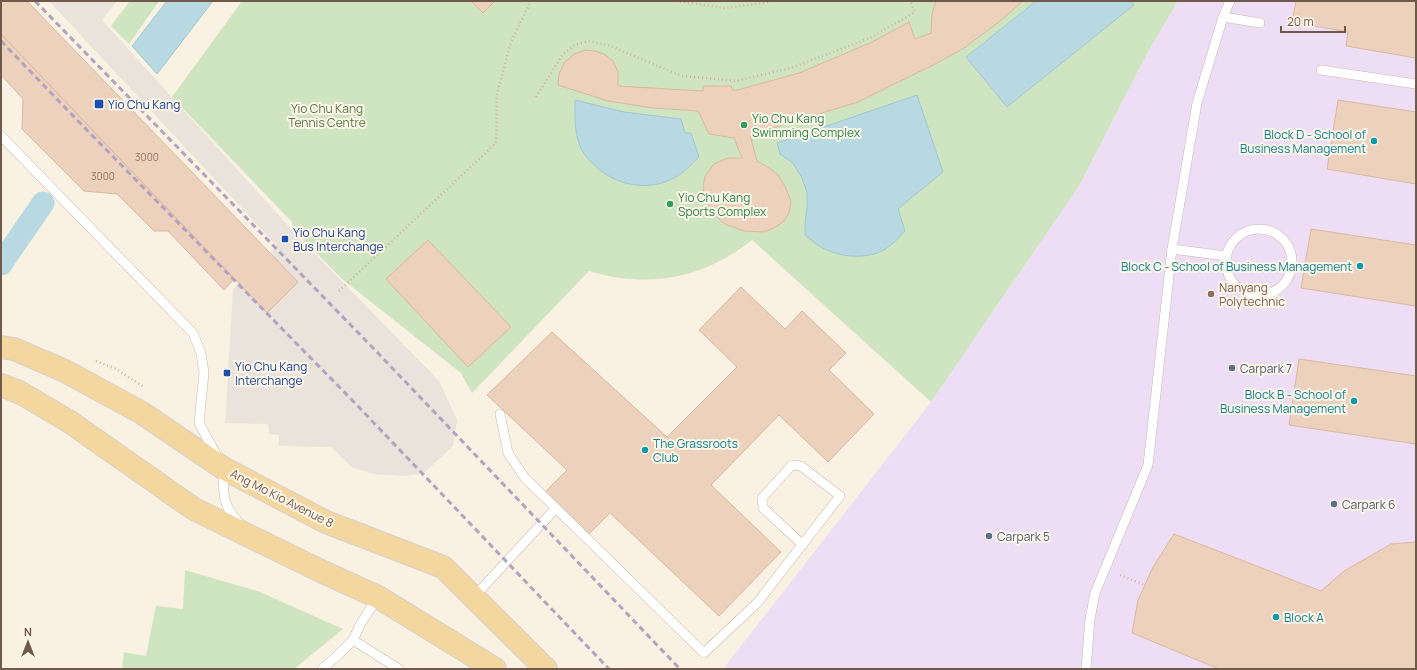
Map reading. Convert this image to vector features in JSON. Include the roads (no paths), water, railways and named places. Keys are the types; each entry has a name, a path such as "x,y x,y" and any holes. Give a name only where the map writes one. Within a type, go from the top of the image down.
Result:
{"main road":[{"name":"Ang Mo Kio Avenue 8","path":"7,348 65,370 142,413 223,468 326,522 443,567 546,669"},
{"path":"11,389 70,422 194,509 378,597 495,669"}],"lane":[{"path":"1086,669 1091,612 1095,593 1104,568 1148,465 1172,249 1197,103 1223,17 1230,1"},
{"path":"1223,17 1260,23"},
{"path":"1321,70 1416,84"},
{"path":"1,136 193,333 201,353 204,373 199,423 223,468 224,500 230,514 252,538"},
{"path":"1252,229 1264,229 1275,232 1284,239 1290,248 1293,260 1292,271 1287,281 1279,289 1269,294 1258,296 1246,293 1237,287 1230,278 1226,267 1226,256 1228,248 1232,242 1241,234 1252,229"},
{"path":"1172,249 1226,256"},
{"path":"500,414 508,453 525,478 704,653 757,603 803,544 840,496 801,466 796,465 790,467 762,500 763,508 803,544"},
{"path":"474,597 556,508"},
{"path":"322,669 353,640 361,623 378,597"},
{"path":"353,640 399,669"}],"water":[{"path":"167,1 213,1 157,74 132,46"},
{"path":"1036,1 1131,1 1134,5 1007,107 966,57"},
{"path":"917,95 943,172 898,209 905,231 890,246 872,255 851,256 838,254 828,251 818,245 805,235 807,193 802,178 793,163 780,154 777,143"},
{"path":"575,100 624,112 681,119 685,133 691,133 699,157 679,175 660,184 629,184 610,177 592,163 580,146 576,129"}],"waterway":[{"path":"1,264 43,203"}],"railway":[{"path":"35,1 375,350 680,669"},
{"path":"1,41 353,401 609,669"}],"place":[{"name":"Yio Chu Kang","path":"99,104"},
{"name":"Yio Chu Kang Swimming Complex","path":"744,125"},
{"name":"Block D - School of Business Management","path":"1374,141"},
{"name":"Yio Chu Kang Sports Complex","path":"670,204"},
{"name":"Yio Chu Kang Bus Interchange","path":"285,239"},
{"name":"Block C - School of Business Management","path":"1360,266"},
{"name":"Nanyang Polytechnic","path":"1211,294"},
{"name":"Carpark 7","path":"1232,368"},
{"name":"Yio Chu Kang Interchange","path":"227,373"},
{"name":"Block B - School of Business Management","path":"1354,401"},
{"name":"The Grassroots Club","path":"645,450"},
{"name":"Carpark 6","path":"1334,504"},
{"name":"Carpark 5","path":"989,536"},
{"name":"Block A","path":"1276,617"}],"park label":[{"name":"Yio Chu Kang Tennis Centre","path":"327,115"}]}
